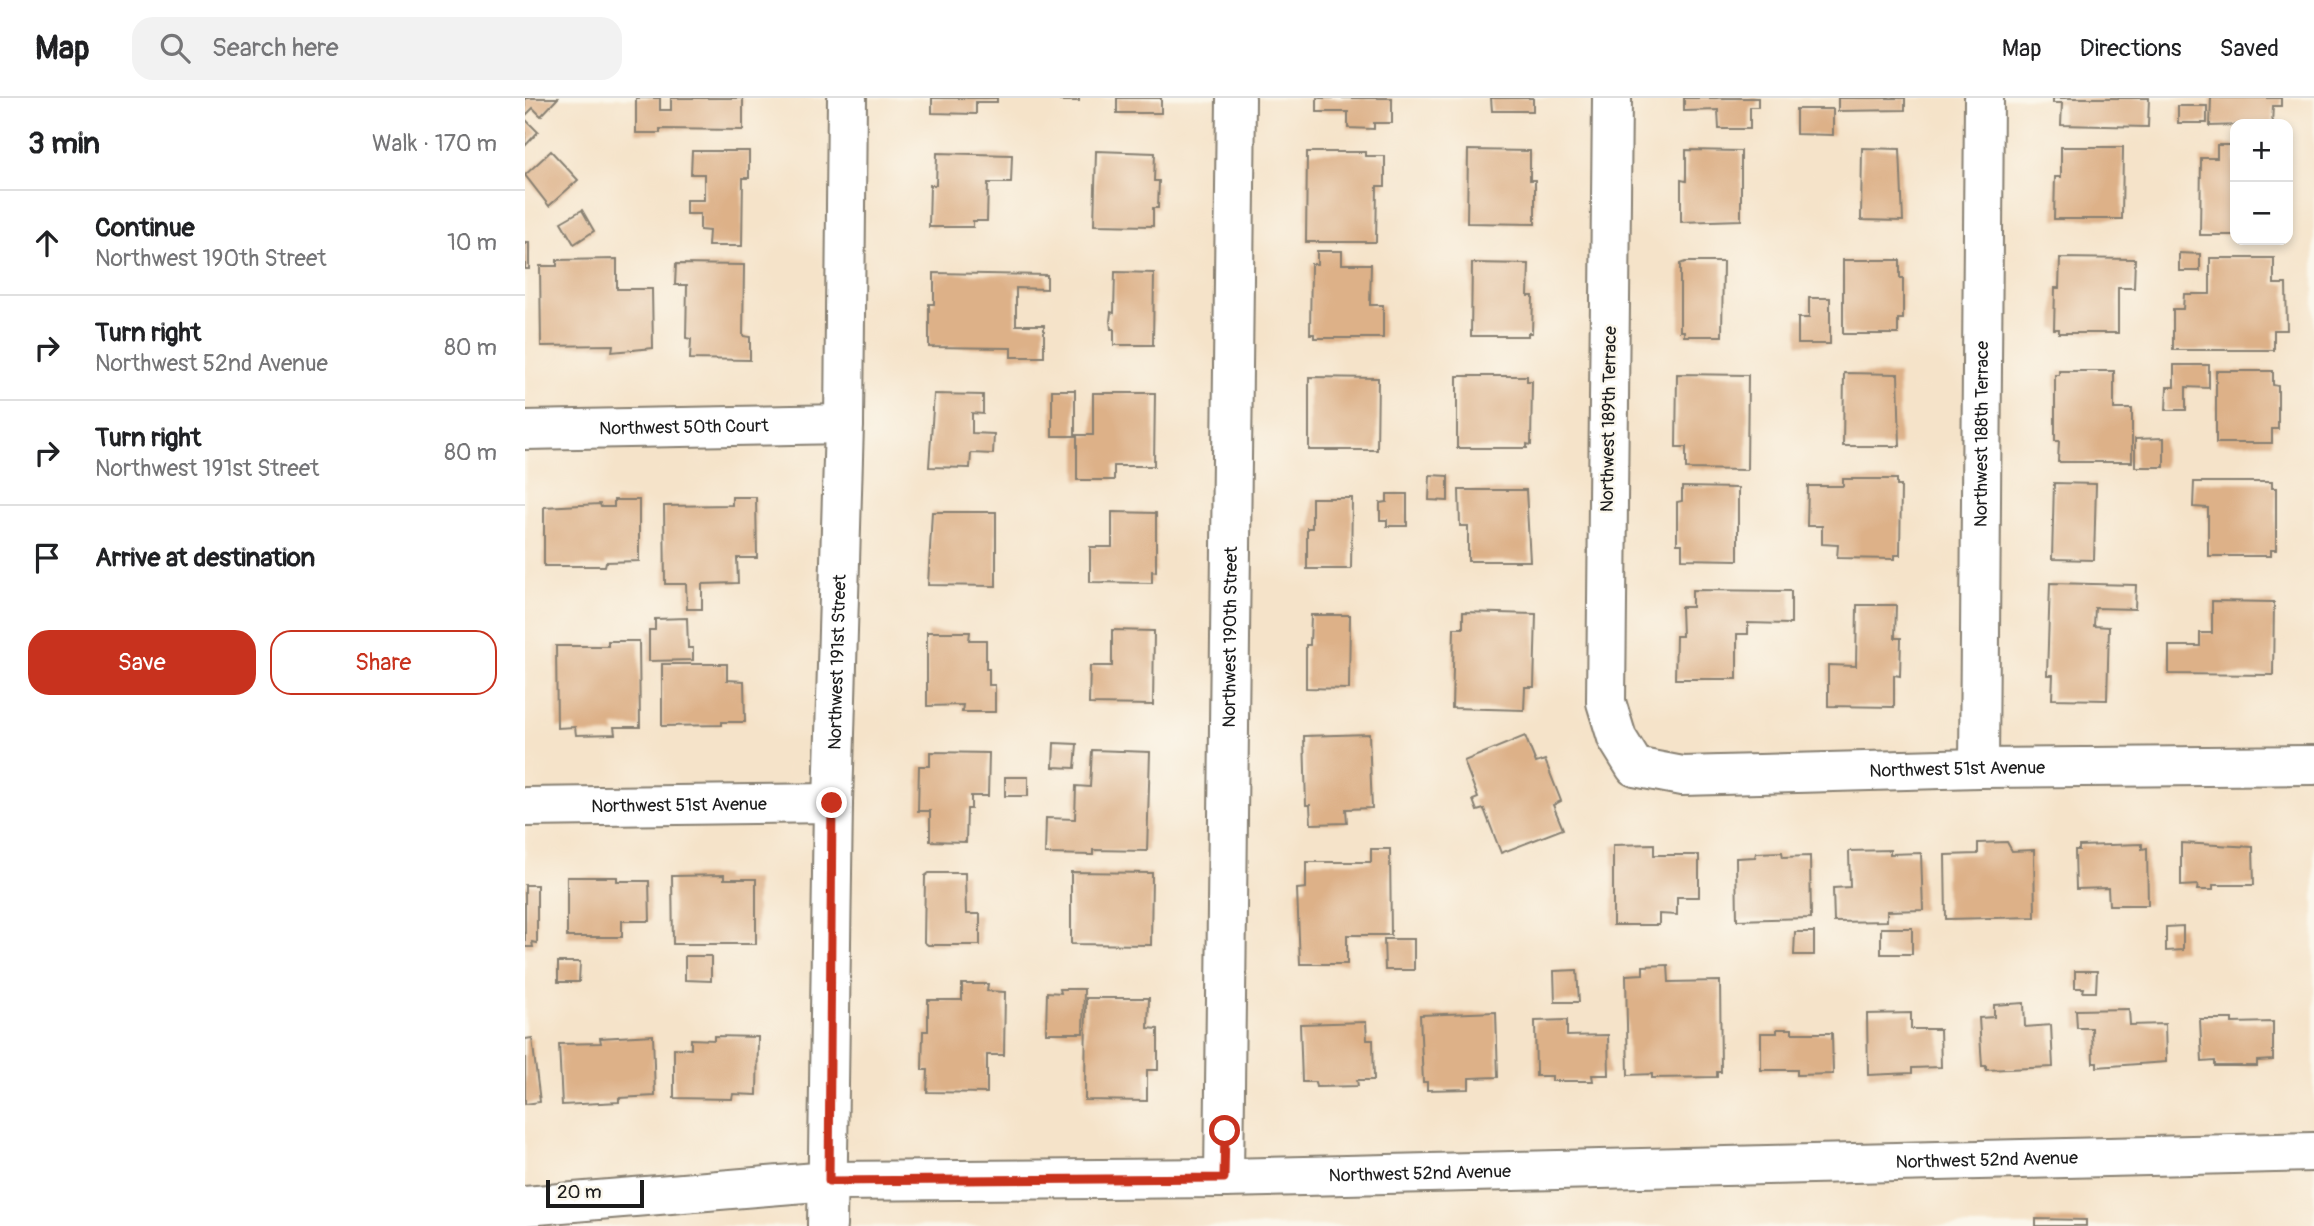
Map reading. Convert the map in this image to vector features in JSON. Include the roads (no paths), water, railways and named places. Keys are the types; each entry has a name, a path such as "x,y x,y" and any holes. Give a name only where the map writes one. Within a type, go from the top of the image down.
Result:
{"street":[{"name":"Northwest 191st Street","path":"827,1226 832,803 843,424 847,98"},
{"name":"Northwest 190th Street","path":"1224,1178 1236,98"},
{"name":"Northwest 189th Terrace","path":"1612,98 1606,702 1617,737"},
{"name":"Northwest 188th Terrace","path":"1979,768 1984,98"},
{"name":"Northwest 50th Court","path":"525,430 843,424"},
{"name":"Northwest 51st Avenue","path":"1617,737 1635,767 1682,776 1979,768 2314,765"},
{"name":"Northwest 51st Avenue","path":"525,807 832,803"},
{"name":"Northwest 52nd Avenue","path":"525,1206 829,1181 1224,1178 2314,1152"}]}
